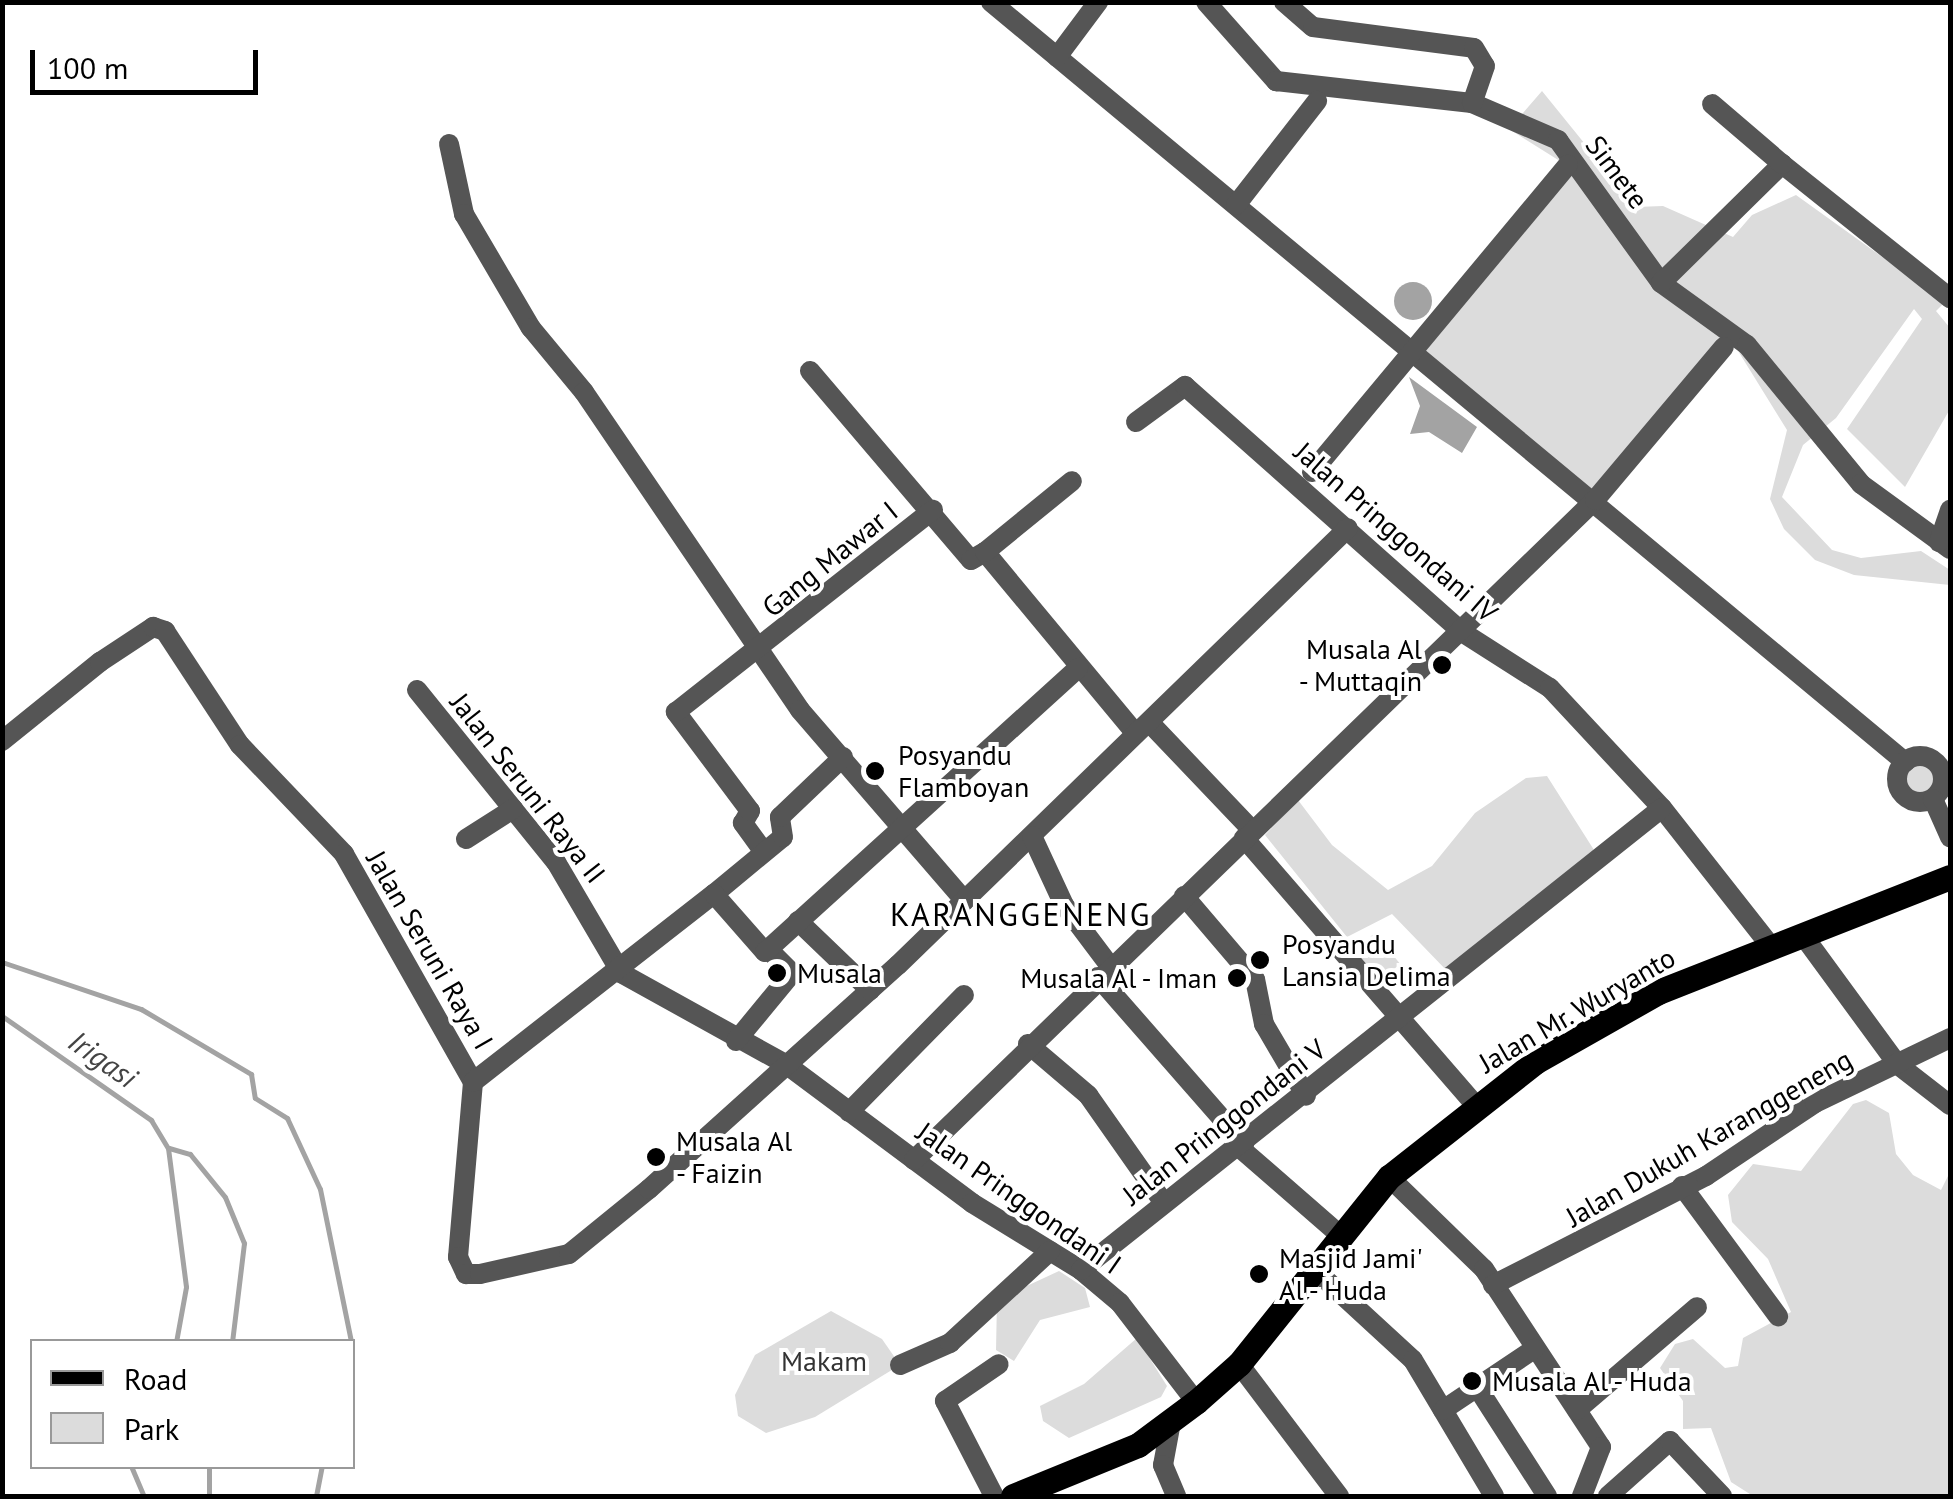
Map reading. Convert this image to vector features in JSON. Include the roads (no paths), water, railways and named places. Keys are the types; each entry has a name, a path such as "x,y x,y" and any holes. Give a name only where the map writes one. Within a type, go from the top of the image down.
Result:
{"main road":[{"name":"Jalan Mr. Wuryanto","path":"1013,1496 1171,1422 1196,1402 1239,1364 1339,1234 1389,1178 1475,1105 1650,996 1770,945 1950,877"}],"street":[{"path":"991,2 1594,500 1904,762"},
{"path":"1056,58 1098,2"},
{"name":"Simete","path":"1206,2 1285,84 1472,103 1558,140 1662,283 1747,344 1904,521 1945,546"},
{"path":"1284,2 1313,27 1474,48 1485,66 1472,103"},
{"path":"1236,205 1317,102"},
{"path":"1712,104 1950,298"},
{"path":"450,144 464,214 531,328 762,650"},
{"path":"1662,283 1782,164"},
{"path":"1312,472 1568,165"},
{"path":"914,1160 1028,1044 1462,632 1594,500 1724,347"},
{"path":"810,372 933,510 971,560 1072,481"},
{"name":"Jalan Pringgondani IV","path":"1136,422 1182,384 1462,632 1550,688 1662,808 1770,945"},
{"name":"Gang Mawar I","path":"764,852 743,823 750,811 675,716 933,510"},
{"path":"1945,546 1950,510"},
{"path":"843,757 780,817 784,835 622,973 473,1082 460,1269 480,1274 568,1254 870,990 1348,528"},
{"path":"984,552 1078,668 1248,834 1475,1105"},
{"name":"Jalan Seruni Raya I","path":"2,741 100,662 153,628 165,631 240,745 344,854 473,1082"},
{"name":"Gang Mawar I","path":"762,650 843,757 906,826 965,901"},
{"path":"768,949 1078,668"},
{"name":"Jalan Seruni Raya II","path":"417,690 572,885 622,973 736,1041 786,1065"},
{"path":"1904,762 1926,757 1939,765 1942,787 1933,799"},
{"path":"1904,762 1902,794 1933,799"},
{"path":"1933,799 1950,836"},
{"name":"Jalan Pringgondani V","path":"1081,1270 1306,1096 1662,808"},
{"path":"466,839 513,809"},
{"path":"1032,836 1064,905 1104,972 1242,1146 1339,1234"},
{"path":"714,894 792,973 736,1041"},
{"path":"1184,896 1255,979 1264,1024 1306,1096"},
{"path":"798,921 870,990"},
{"path":"1802,934 1840,998 1898,1064 1950,1105"},
{"path":"849,1112 964,994"},
{"name":"Jalan Dukuh Karanggeneng","path":"1494,1284 1682,1186 1816,1103 1950,1038"},
{"path":"1028,1044 1088,1095 1164,1203"},
{"name":"Jalan Pringgondani I","path":"786,1065 914,1160 1081,1270 1120,1303 1196,1402"},
{"path":"1389,1178 1494,1284 1602,1450 1582,1496"},
{"path":"1682,1186 1778,1316"},
{"path":"900,1365 950,1342 1050,1251"},
{"path":"1314,1269 1413,1360 1494,1496"},
{"path":"1576,1410 1697,1308"},
{"path":"1443,1410 1534,1349"},
{"path":"994,1496 945,1401 999,1364"},
{"path":"1239,1364 1338,1496"},
{"path":"1478,1390 1547,1496"},
{"path":"1171,1422 1163,1465 1176,1496"},
{"path":"1608,1496 1670,1441 1722,1496"}],"waterway":[{"path":"2,962 141,1009 251,1074 255,1098 287,1118 320,1189 351,1339"},
{"name":"Irigasi","path":"2,1016 151,1120 168,1148 186,1287 177,1339"},
{"name":"Irigasi","path":"169,1148 190,1154 225,1197 244,1243 232,1339"},
{"name":"Irigasi","path":"132,1469 144,1496"},
{"name":"Irigasi","path":"209,1469 209,1496"},
{"path":"316,1496 321,1469"}],"place":[{"name":"Musala Al - Muttaqin","path":"1442,665"},
{"name":"Posyandu Flamboyan","path":"875,771"},
{"name":"Posyandu Lansia Delima","path":"1260,960"},
{"name":"Musala","path":"777,973"},
{"name":"Musala Al - Iman","path":"1237,978"},
{"name":"Musala Al - Faizin","path":"656,1157"},
{"name":"Masjid Jami' Al - Huda","path":"1259,1274"},
{"name":"Musala Al - Huda","path":"1472,1381"}],"district":[{"name":"KARANGGENENG","path":"1021,914"}],"park label":[{"name":"Makam","path":"824,1361"}]}
